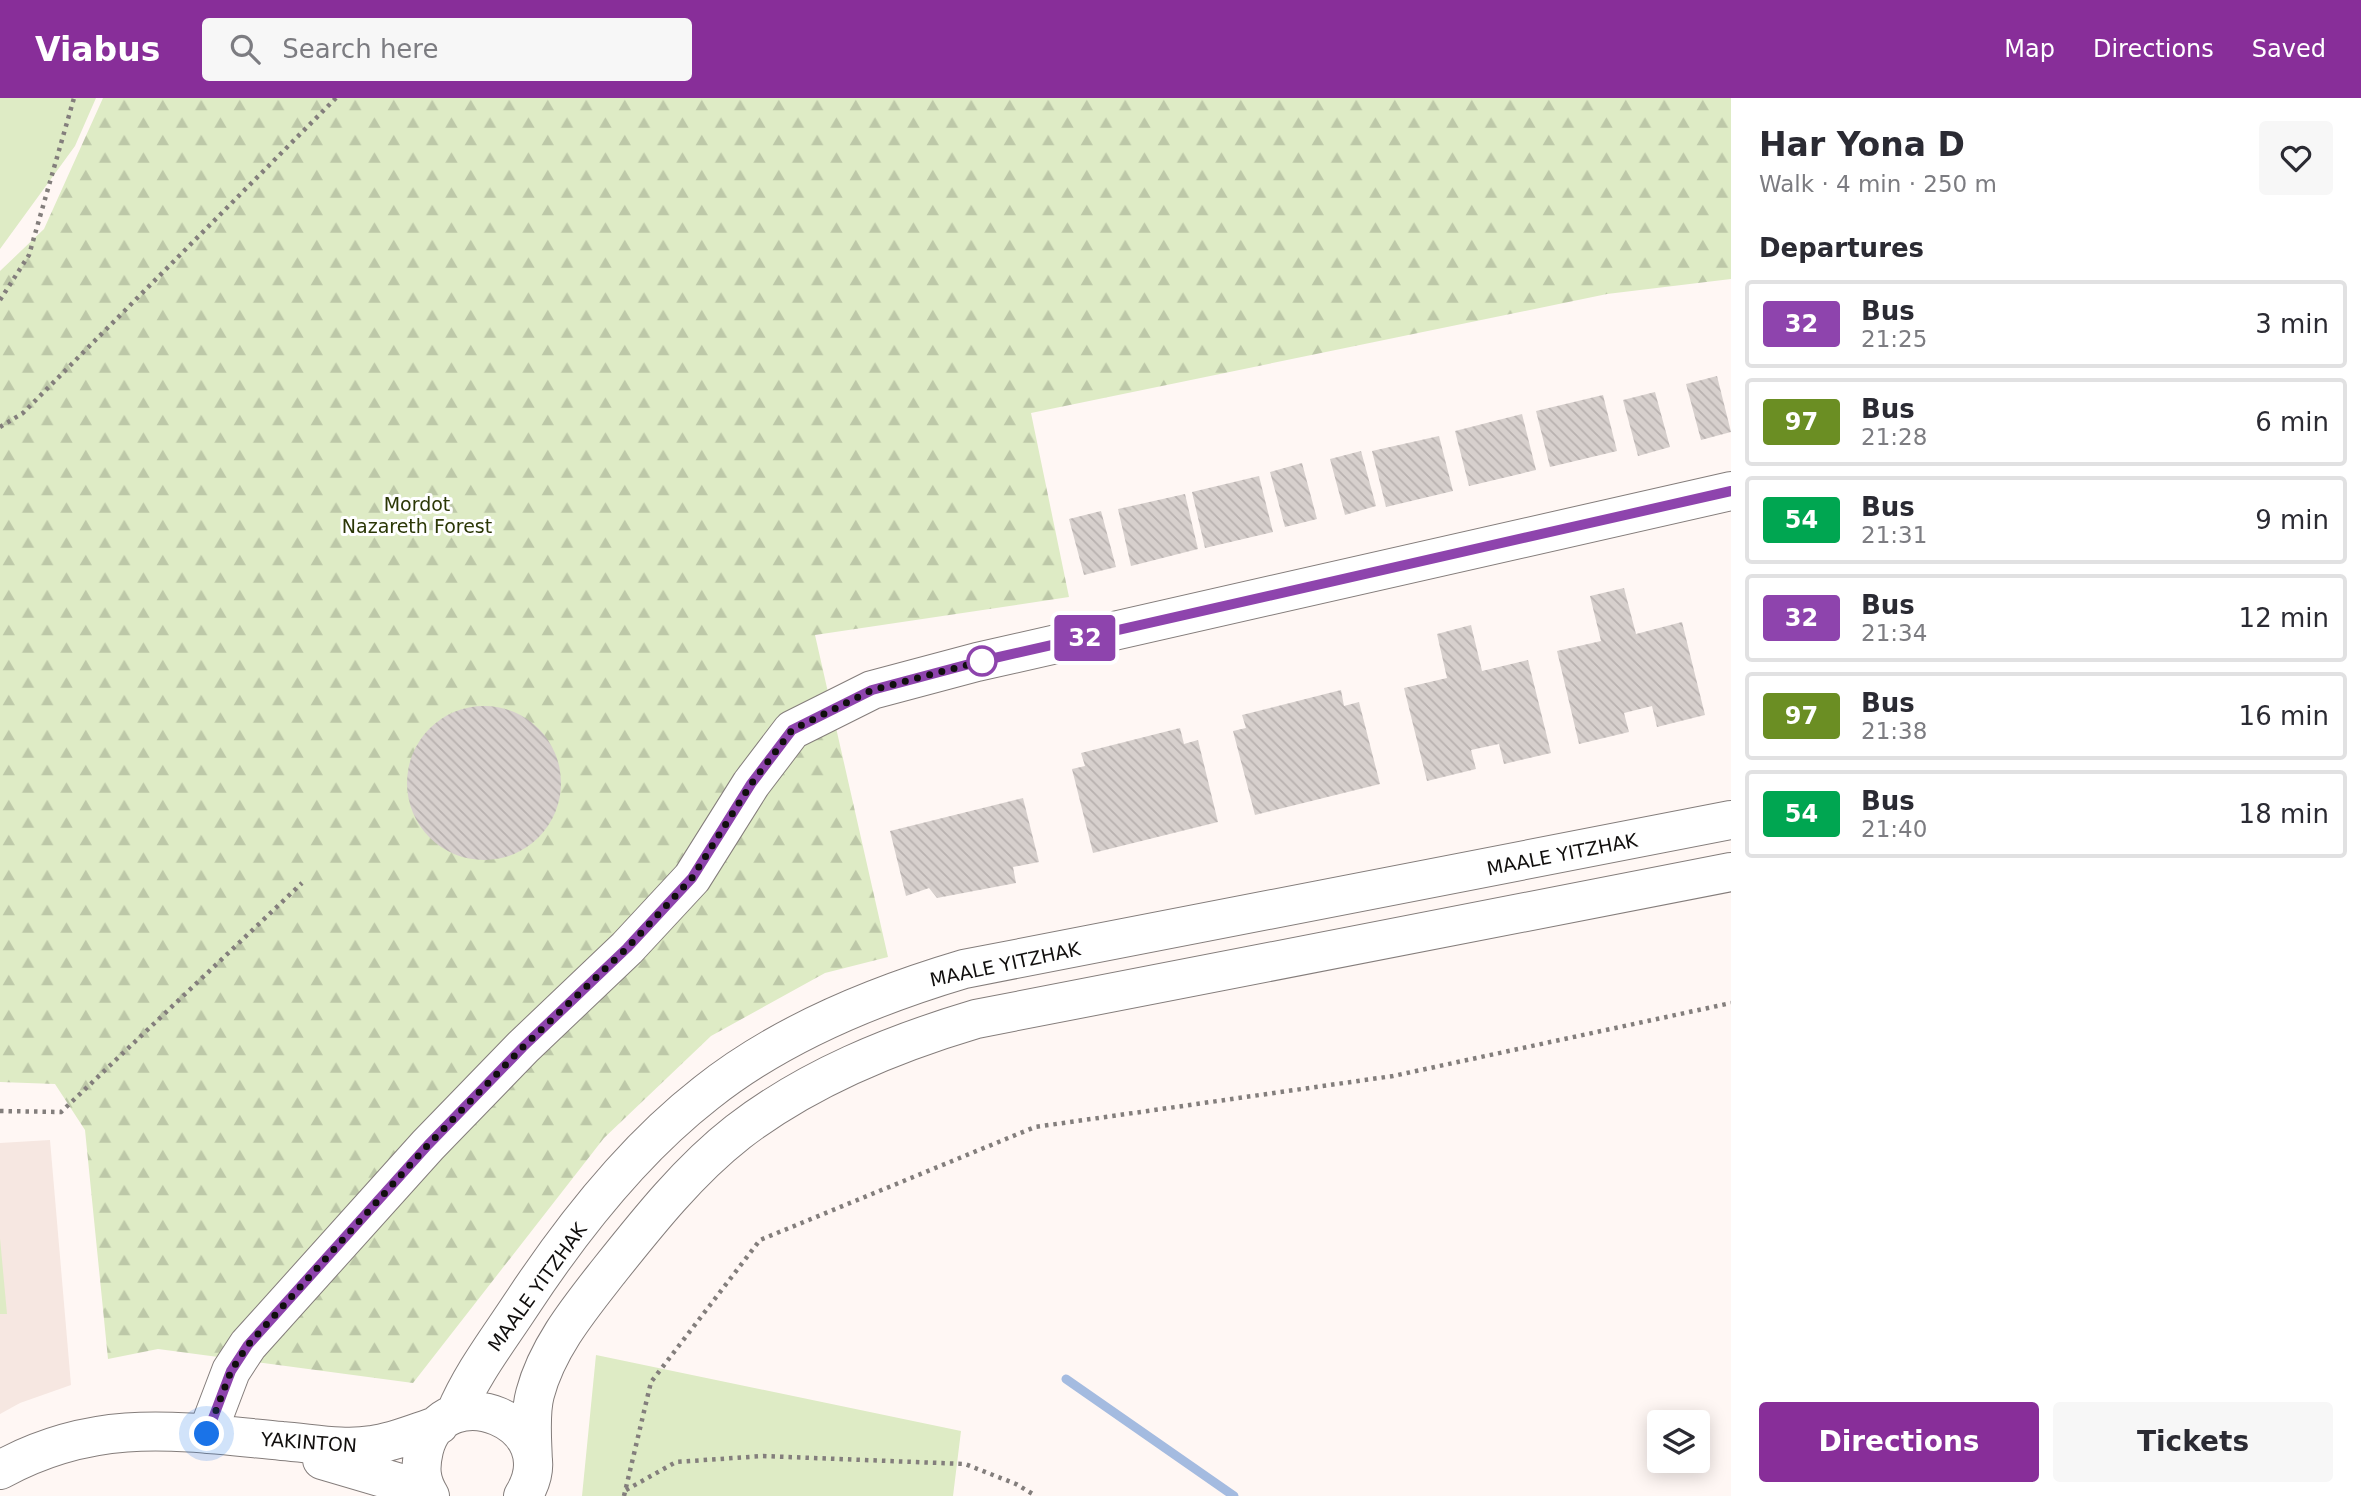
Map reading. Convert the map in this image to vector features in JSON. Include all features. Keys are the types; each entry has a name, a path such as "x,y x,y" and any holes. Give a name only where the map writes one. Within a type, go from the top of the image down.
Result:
{"street":[{"path":"212,1434 231,1371 248,1345 428,1145 523,1047 627,948 692,878 751,784 792,730 872,690 977,662 1731,491"},
{"name":"MAALE YITZHAK","path":"429,1494 420,1466 427,1440 447,1419 540,1277 642,1153 706,1092 789,1039 920,982 964,969 1731,820"},
{"path":"528,1482 534,1398 540,1374 581,1306 642,1229 704,1162 737,1133 813,1084 852,1065 937,1031 976,1019 1731,872"},
{"name":"YAKINTON","path":"0,1469 27,1455 69,1440 109,1432 149,1429 369,1446 474,1410 506,1418 521,1431 530,1448 528,1482"},
{"name":"YAKINTON","path":"212,1434 363,1469 429,1494"}],"path":[{"path":"0,300 29,255 74,98"},
{"path":"0,428 23,413 336,98"},
{"path":"0,1111 61,1112 302,883"},
{"path":"625,1493 651,1382 760,1240 1035,1127 1392,1076 1731,1003"},
{"path":"625,1493 676,1462 763,1456 965,1464 1016,1484 1036,1496"}],"shaded area":[{"path":"50,1140 71,1385 20,1403 0,1414 0,1143"}],"green space":[{"path":"0,98 96,98 75,146 0,249"},
{"name":"Mordot Nazareth Forest","path":"103,98 1731,98 1731,279 1607,294 1031,413 1069,597 815,635 888,957 825,973 711,1036 604,1138 413,1383 158,1349 108,1359 85,1130 55,1084 0,1082 0,271 44,229"},
{"path":"0,1238 7,1314 0,1314"},
{"path":"596,1355 961,1431 953,1496 582,1496"}],"building":[{"path":"1717,376 1731,432 1701,440 1686,384"},
{"path":"1655,392 1670,447 1638,456 1623,400"},
{"path":"1603,395 1617,451 1550,467 1536,411"},
{"path":"1522,414 1536,470 1469,486 1455,431"},
{"path":"1439,436 1453,491 1386,507 1372,451"},
{"path":"1361,451 1376,506 1345,515 1330,459"},
{"path":"1302,463 1317,519 1285,527 1270,472"},
{"path":"1259,476 1273,532 1205,548 1192,492"},
{"path":"1185,494 1198,549 1131,566 1118,509"},
{"path":"1101,511 1116,567 1084,575 1069,519"},
{"path":"1624,588 1636,634 1682,622 1705,715 1657,727 1652,706 1624,713 1629,732 1579,744 1557,651 1601,641 1590,596"},
{"path":"1471,625 1482,671 1528,660 1551,753 1504,764 1499,744 1471,750 1476,769 1427,781 1404,688 1447,678 1437,634"},
{"path":"1341,690 1344,706 1359,702 1380,784 1255,815 1233,731 1246,728 1242,715"},
{"path":"484,706 513,712 538,729 555,754 561,783 555,812 538,837 513,854 484,860 455,854 430,837 413,812 407,783 413,754 430,729 455,712"},
{"path":"1180,728 1184,744 1198,740 1218,822 1093,853 1072,769 1085,766 1081,753"},
{"path":"1023,798 1039,862 1013,867 1016,883 937,898 929,888 906,896 890,831"}],"waterway":[{"path":"1066,1379 1234,1496"}],"bus line":[{"name":"32","path":"207,1434 231,1371 248,1345 428,1145 523,1047 627,948 692,878 751,784 792,730 872,690 977,662 1731,491"}],"route":[{"path":"207,1434 231,1371 248,1345 428,1145 523,1047 627,948 692,878 751,784 792,730 872,690 982,661"}]}
